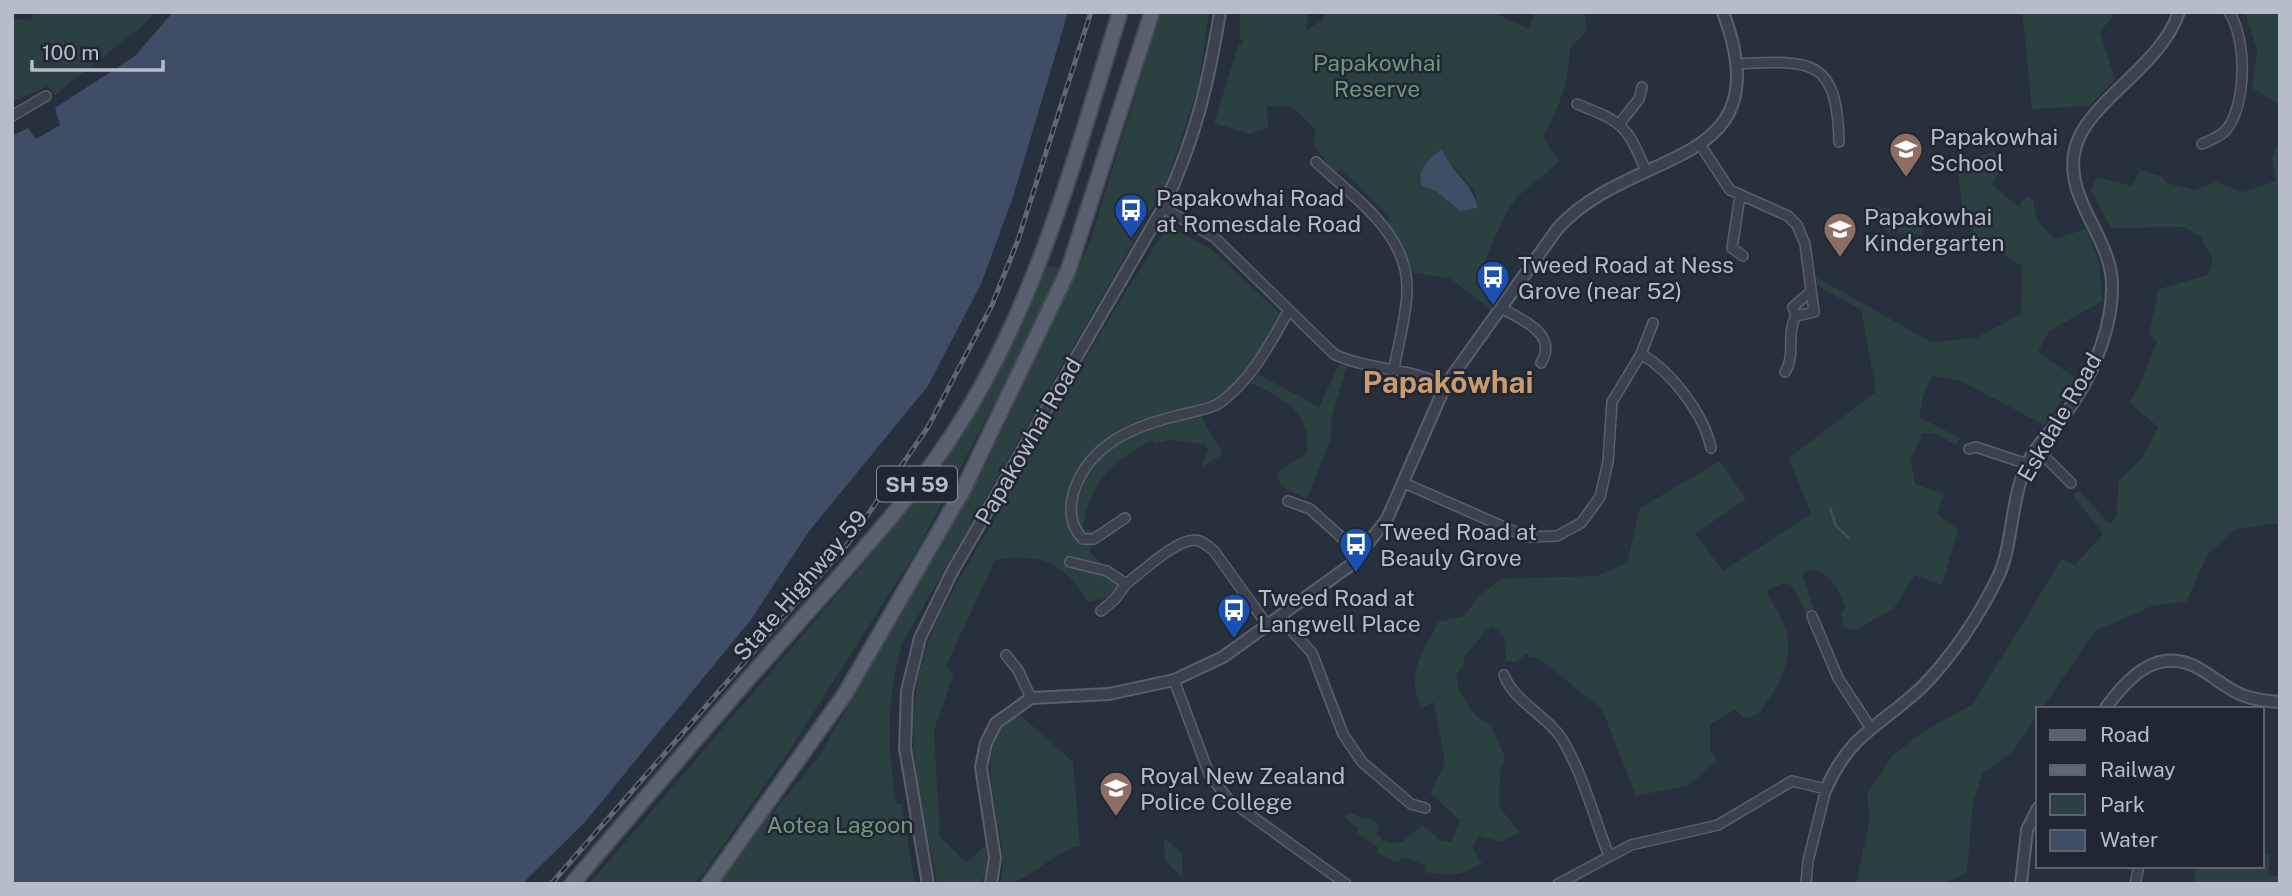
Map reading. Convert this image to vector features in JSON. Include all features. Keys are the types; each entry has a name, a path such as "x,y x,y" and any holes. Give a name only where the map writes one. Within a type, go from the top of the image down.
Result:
{"main road":[{"name":"State Highway 59","path":"572,884 687,747 874,536 952,436 1004,341 1049,240 1120,12"},
{"name":"SH 59","path":"709,884 845,694 963,491 1068,271 1152,12"}],"street":[{"name":"Papakowhai Road","path":"928,884 905,738 907,691 920,638 953,572 1163,208 1186,158 1201,113 1220,12"},
{"path":"991,884 995,858 981,767 984,751 996,723 1031,698 1109,694 1174,680 1223,657 1280,618 1360,554 1387,519 1445,386 1558,228 1577,208 1603,190 1701,146 1718,130 1735,101 1737,64 1723,12"},
{"name":"Eskdale Road","path":"1806,884 1808,861 1826,789 1843,755 1870,727 1922,687 1955,646 1993,587 2000,573 2013,501 2027,464 2073,404 2092,367 2111,303 2109,259 2079,195 2074,177 2075,149 2090,121 2162,46 2179,12"},
{"path":"2202,144 2224,134 2236,109 2242,49 2239,32 2229,12"},
{"path":"1737,64 1793,61 1825,77 1834,90 1839,142"},
{"path":"1620,123 1639,99 1642,87"},
{"path":"12,116 46,96"},
{"path":"1577,104 1620,123 1630,135 1646,171"},
{"path":"1701,146 1723,183 1740,196 1788,216 1797,225 1805,244 1814,312 1796,316 1792,323 1790,356 1785,372"},
{"path":"1317,162 1386,230 1403,259 1406,297 1394,369"},
{"path":"1740,196 1731,240 1732,248 1743,256"},
{"path":"1163,208 1214,237 1334,354 1348,360 1429,377 1445,386"},
{"path":"1796,316 1793,307 1810,292"},
{"path":"1501,308 1533,326 1545,338 1547,355 1541,363"},
{"path":"1125,518 1094,539 1083,539 1072,524 1074,492 1094,457 1116,437 1145,423 1221,402 1254,372 1288,312"},
{"path":"1404,483 1527,537 1558,536 1581,523 1600,497 1608,463 1612,402 1641,354 1653,323"},
{"path":"1641,354 1660,365 1675,380 1709,437 1711,448"},
{"path":"1969,449 1976,447 2027,464"},
{"path":"2037,449 2071,483"},
{"path":"1289,501 1310,509 1360,554"},
{"path":"1101,611 1115,599 1126,584 1177,546 1194,540 1204,543 1214,551 1268,626"},
{"path":"1070,562 1107,571 1126,584"},
{"path":"1812,616 1838,678 1870,727"},
{"path":"1280,618 1312,653 1343,734 1362,762 1411,804 1424,808"},
{"path":"1006,655 1018,670 1031,698"},
{"path":"2107,707 2135,672 2151,663 2169,661 2197,667 2241,695 2280,702"},
{"path":"1504,675 1508,686 1546,718 1565,743 1609,856"},
{"path":"1174,680 1209,774 1228,799 1346,884"},
{"path":"1558,884 1570,881 1609,856 1640,842 1718,825 1792,781 1826,789"},
{"path":"2021,884 2027,830 2036,812"}],"green space":[{"path":"35,12 155,12 147,22 55,95 48,86 12,102 12,18 30,21"},
{"name":"Aotea Lagoon","path":"1161,12 1209,12 1198,88 1166,185 902,644 891,704 891,763 897,804 902,804 915,884 714,884 818,758 981,474 1088,248"},
{"name":"Papakowhai Reserve","path":"1240,12 1308,12 1306,31 1323,19 1325,12 1492,12 1529,29 1535,12 1584,12 1587,31 1570,49 1562,94 1543,136 1559,162 1517,197 1505,215 1475,283 1499,299 1492,310 1451,279 1413,273 1405,249 1388,223 1389,216 1341,169 1335,173 1313,145 1316,130 1292,107 1267,106 1268,128 1248,134 1214,123 1238,46 1244,43 1240,38","holes":["1453,165 1474,191 1478,208 1460,211 1437,192 1422,186"]},
{"path":"2022,12 2116,12 2100,32 2115,80 2090,106 2032,109"},
{"path":"2245,12 2280,12 2280,105 2252,88 2257,51"},
{"path":"2280,139 2280,523 2236,529 2208,554 2186,602 2155,605 2095,631 2043,707 2036,707 2036,717 2013,751 1983,773 1973,801 1967,872 1943,884 1856,884 1870,817 1867,794 1893,755 1921,733 1973,704 2062,559 2075,565 2103,534 2073,495 2079,491 2110,524 2116,517 2119,480 2142,458 2158,427 2129,402 2140,386 2157,341 2149,333 2159,289 2208,275 2213,259 2200,236 2184,227 2111,228 2091,190 2097,177 2132,186 2140,170 2163,177 2167,183 2194,190 2216,182 2243,192 2276,181 2272,158"},
{"path":"1994,151 2004,167 1991,184 2018,206 2027,196 2033,200 2036,218 2054,239 2086,229 2099,263 2103,301 2049,331 2038,352 2077,379 2044,425 1959,380 1932,376 1924,394 1919,417 1960,438 1956,445 1933,433 1922,433 1911,460 1915,484 1944,494 1937,514 1958,530 1942,585 1915,575 1894,608 1857,630 1843,627 1841,613 1846,608 1837,588 1829,578 1817,571 1809,570 1803,575 1814,611 1807,615 1792,586 1785,583 1766,591 1788,636 1787,660 1772,695 1758,715 1744,718 1735,710 1710,724 1710,749 1717,761 1689,785 1636,796 1602,709 1537,657 1532,658 1526,654 1516,662 1506,661 1504,637 1493,626 1486,630 1464,658 1464,664 1456,675 1459,690 1475,715 1491,725 1505,758 1500,773 1499,807 1520,832 1501,842 1479,836 1472,847 1482,863 1468,871 1455,874 1425,872 1426,866 1405,858 1394,862 1377,853 1379,848 1357,833 1359,829 1343,817 1351,813 1363,819 1368,817 1380,826 1376,834 1389,844 1402,842 1422,825 1440,840 1451,842 1460,820 1430,793 1445,764 1434,702 1421,708 1415,684 1418,664 1438,622 1464,616 1478,597 1501,579 1597,576 1627,563 1640,508 1720,461 1746,499 1695,534 1723,571 1811,514 1789,458 1876,392 1861,310 1818,286 1816,277 1931,342 1976,338 2021,314 2022,266 1977,238 1963,212 1957,164"},
{"path":"1874,207 1924,213 1923,235 1888,232 1871,217"},
{"path":"1168,226 1211,249 1281,314 1250,368 1218,399 1155,416 1157,424 1199,413 1223,454 1201,468 1208,449 1204,444 1169,440 1156,444 1152,441 1116,464 1097,486 1085,513 1083,529 1101,531 1089,551 1121,585 1107,598 1088,602 1060,569 1038,559 995,560 946,666 954,674 934,730 940,837 966,863 986,844 987,868 981,884 938,884 917,782 914,731 918,679 931,635 963,573 1101,332"},
{"path":"1044,266 1065,268 917,550 791,748 705,871 694,884 589,884 877,548 960,439"},
{"path":"1339,364 1347,366 1331,420 1331,438 1307,499 1280,486 1277,472 1306,454 1305,428 1293,409 1284,401 1251,383 1258,374 1319,407"},
{"path":"1018,713 1073,762 1080,846 1059,854 1021,879 1000,884 1001,840 992,792 993,748 1001,729"},
{"path":"1164,838 1182,853 1183,878 1165,860"},
{"path":"2264,855 2270,855 2268,875 2279,876 2278,884 2194,884 2195,868 2264,868"}],"water":[{"path":"173,12 1068,12 1013,197 981,284 928,386 810,530 750,621 585,822 522,884 12,884 12,136 28,128 36,139 60,125 55,108 135,56"},
{"path":"1442,149 1471,191 1478,208 1460,211 1437,192 1422,186 1423,169"}],"waterway":[{"path":"1830,508 1836,526 1849,538"}],"railway":[{"path":"551,884 849,542 928,427 992,305 1018,240 1091,12"}],"place":[{"name":"Papakowhai School","path":"1906,179"},
{"name":"Papakowhai Road at Romesdale Road","path":"1131,240"},
{"name":"Papakowhai Kindergarten","path":"1840,259"},
{"name":"Tweed Road at Ness Grove (near 52)","path":"1493,307"},
{"name":"Tweed Road at Beauly Grove","path":"1356,574"},
{"name":"Tweed Road at Langwell Place","path":"1234,640"},
{"name":"Royal New Zealand Police College","path":"1116,818"}],"district":[{"name":"Papakōwhai","path":"1448,382"}]}
